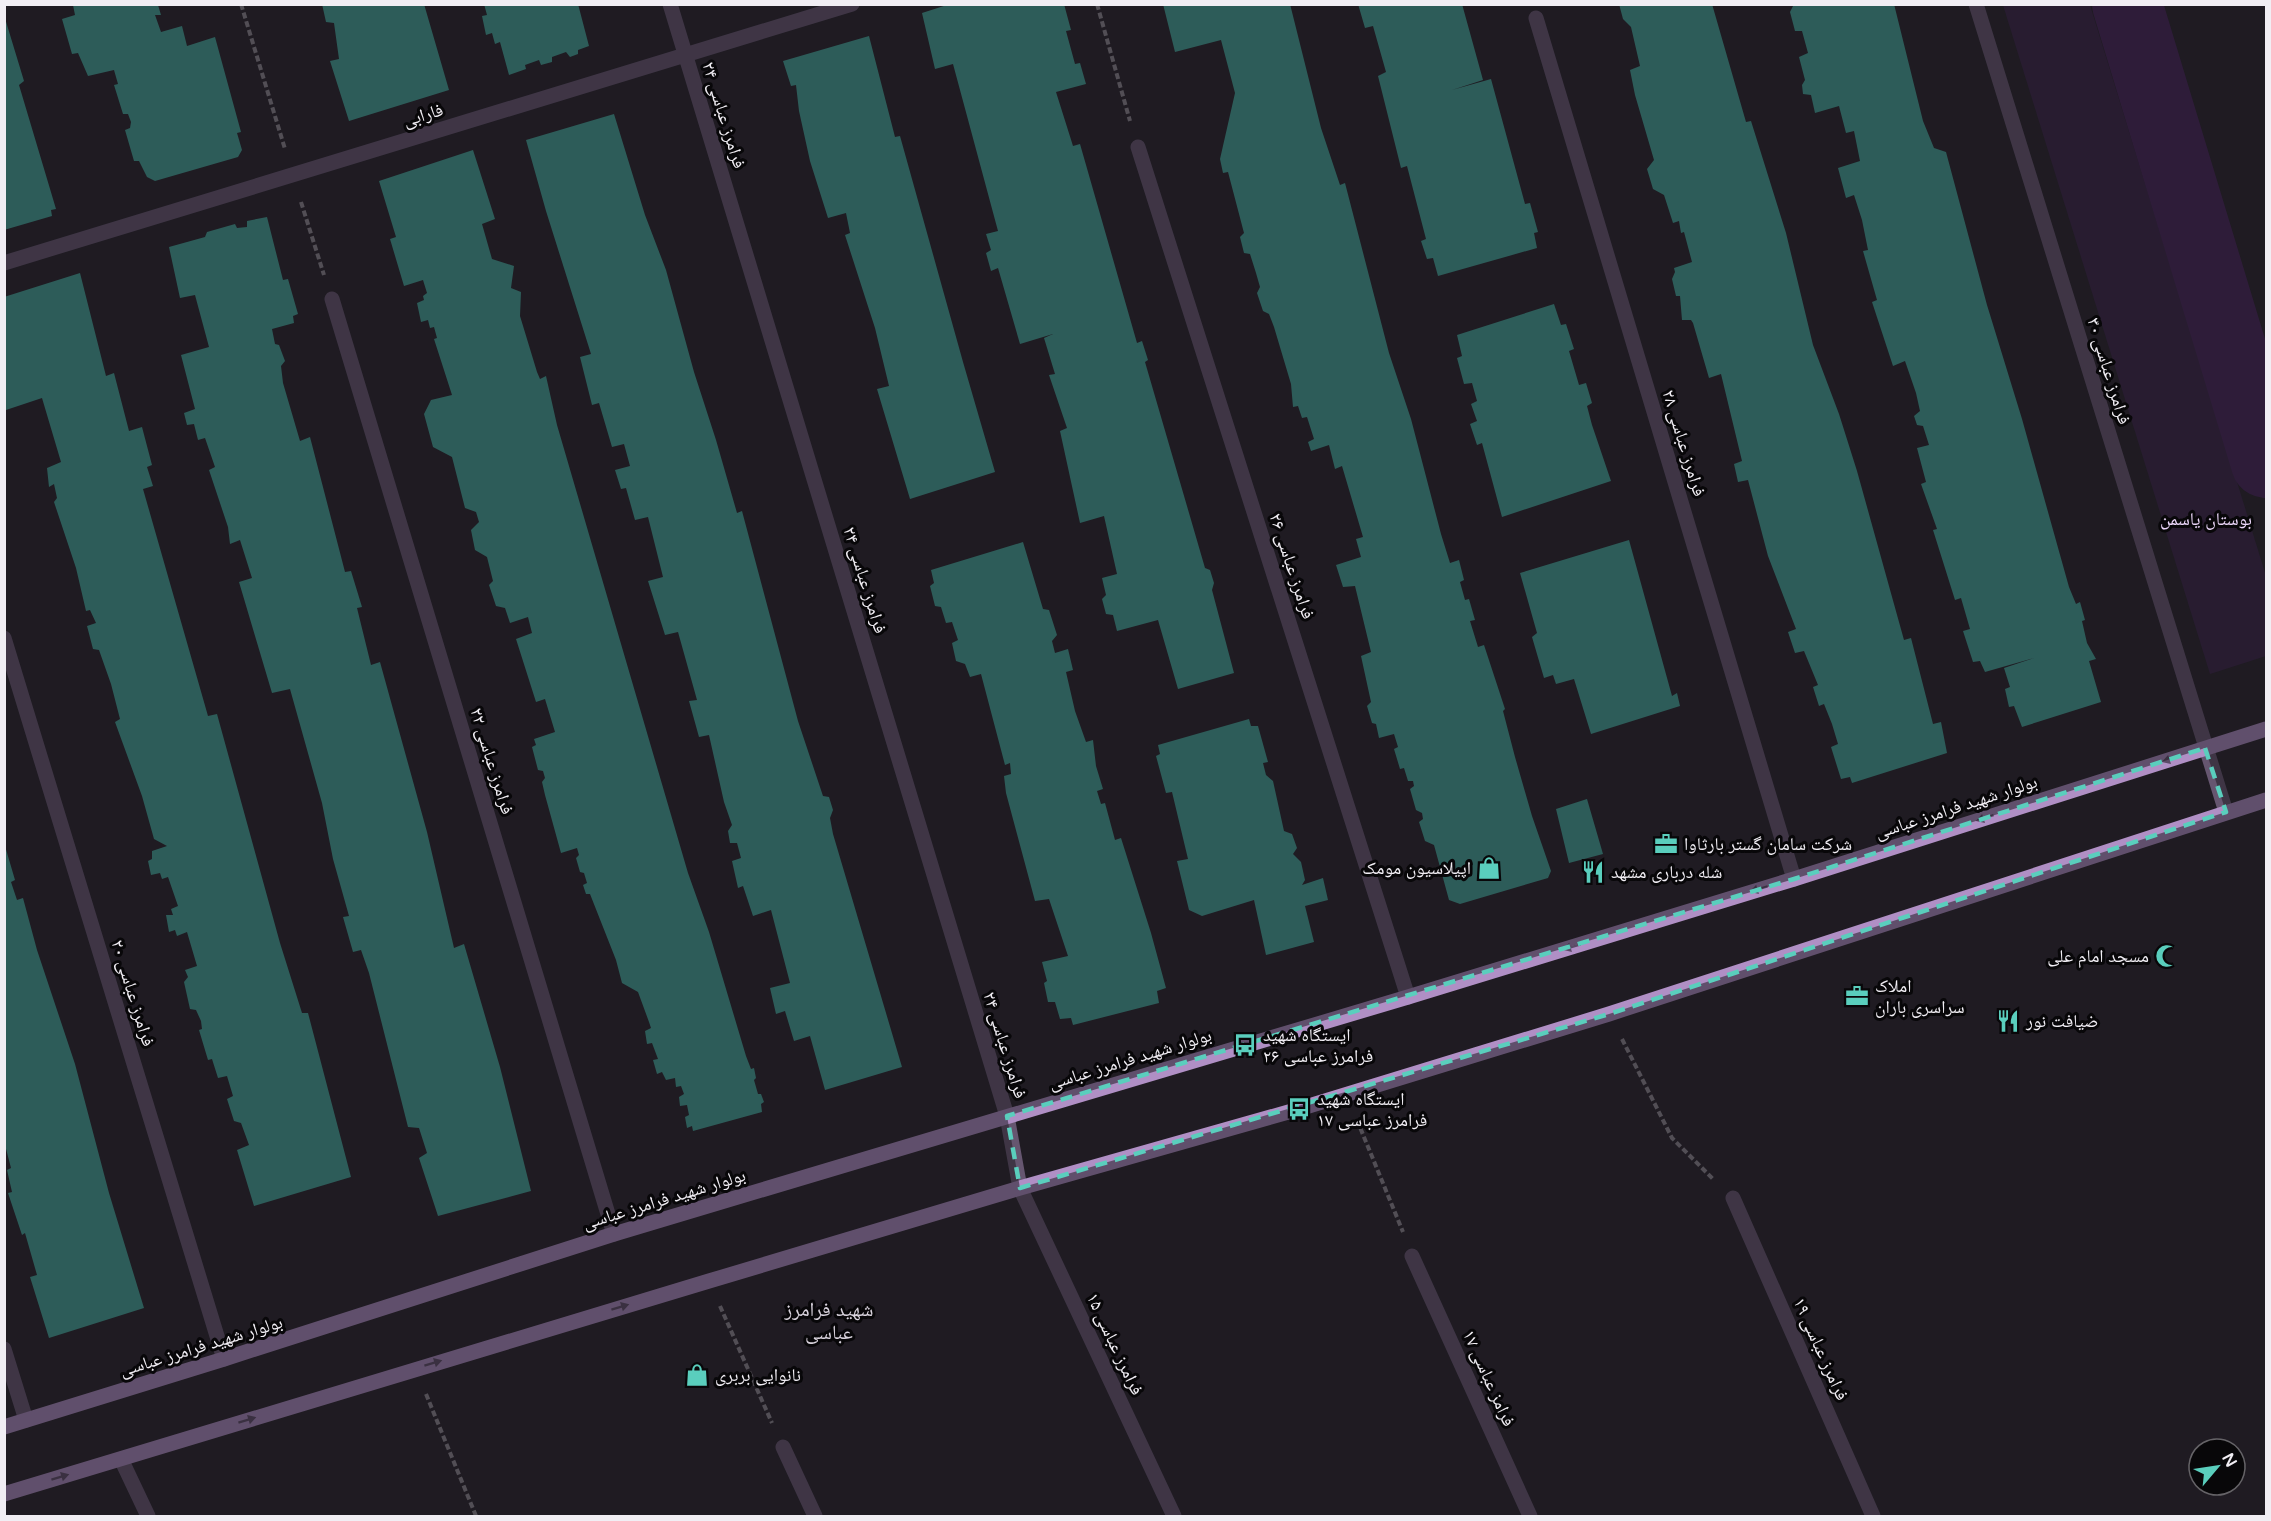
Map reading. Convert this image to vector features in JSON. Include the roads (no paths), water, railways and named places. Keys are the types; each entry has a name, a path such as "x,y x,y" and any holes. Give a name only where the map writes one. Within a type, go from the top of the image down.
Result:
{"main road":[{"name":"بولوار شهید فرامرز عباسی","path":"4,1427 615,1234 1794,879 2266,729"},
{"path":"4,1494 709,1281 1347,1094 1609,1014 2266,800"}],"street":[{"name":"فرامرز عباسی ۲۴","path":"670,4 1007,1116 1020,1188"},
{"name":"فارابی","path":"4,263 852,4"},
{"name":"فرامرز عباسی ۳۰","path":"1976,4 2226,812"},
{"name":"فرامرز عباسی ۲۸","path":"1536,18 1794,879"},
{"name":"فرامرز عباسی ۲۶","path":"1138,147 1408,997"},
{"name":"فرامرز عباسی ۲۲","path":"332,299 615,1234"},
{"name":"فرامرز عباسی ۲۰","path":"4,638 224,1359"},
{"name":"فرامرز عباسی ۱۵","path":"1020,1188 1174,1516"},
{"name":"فرامرز عباسی ۱۹","path":"1732,1198 1873,1516"},
{"name":"فرامز عباسی ۱۷","path":"1412,1256 1530,1516"},
{"path":"4,1349 26,1420"},
{"path":"783,1447 815,1516"},
{"path":"121,1459 148,1516"}],"waterway":[{"path":"2127,4 2266,463"}],"place":[{"name":"شرکت سامان گستر بارثاوا","path":"1666,844"},
{"name":"اپیلاسیون مومک","path":"1489,868"},
{"name":"شله درباری مشهد","path":"1593,872"},
{"name":"مسجد امام علی","path":"2167,956"},
{"name":"املاک سراسری باران","path":"1857,996"},
{"name":"ضیافت نور","path":"2008,1021"},
{"name":"ایستگاه شهید فرامرز عباسی ۲۶","path":"1245,1045"},
{"name":"ایستگاه شهید فرامرز عباسی ۱۷","path":"1299,1109"},
{"name":"نانوایی بربری","path":"697,1375"}],"district":[{"name":"شهید فرامرز عباسی","path":"829,1320"}],"park label":[{"name":"بوستان یاسمن","path":"2206,519"}]}
